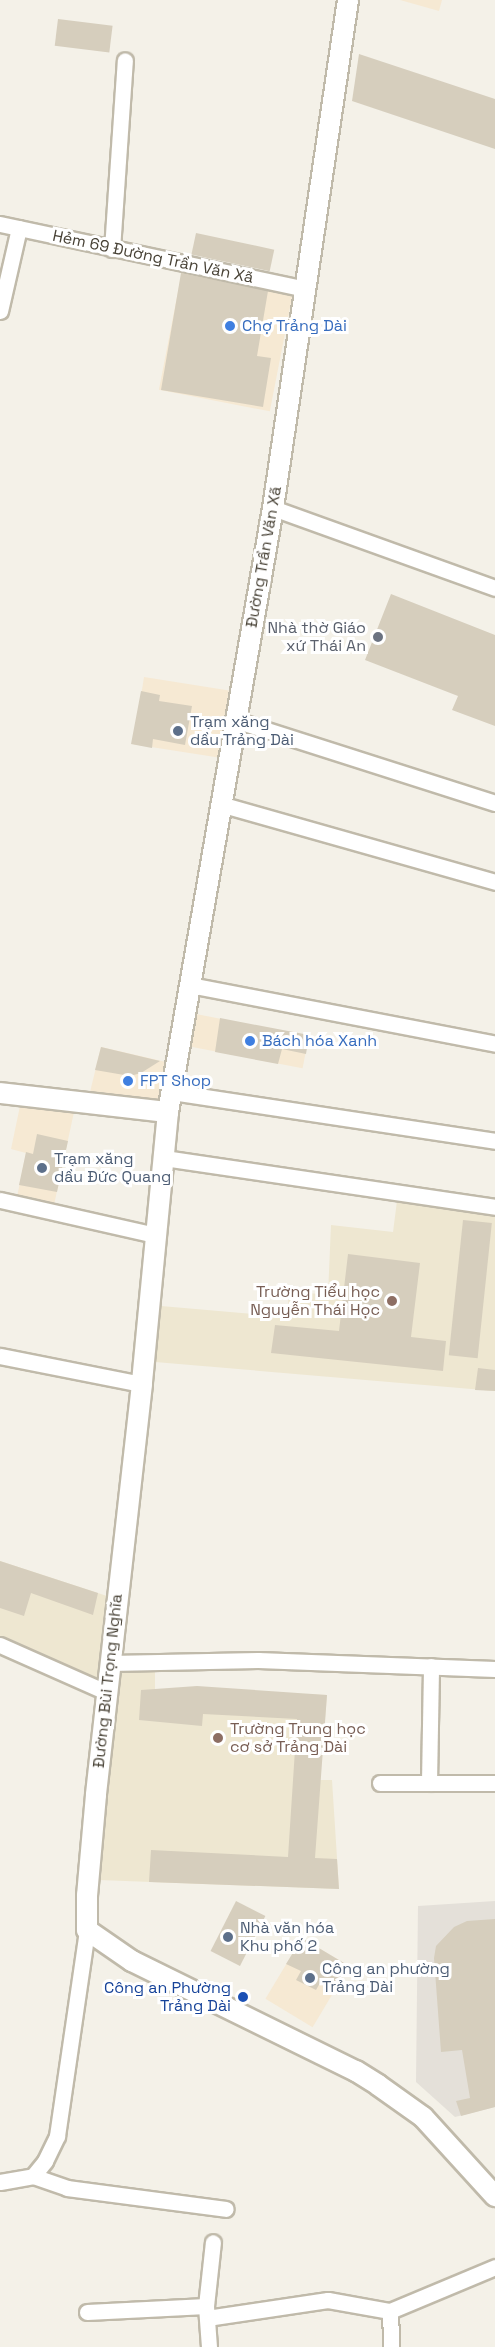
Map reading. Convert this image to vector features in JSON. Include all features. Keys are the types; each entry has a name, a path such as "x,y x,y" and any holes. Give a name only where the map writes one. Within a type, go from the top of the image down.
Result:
{"street":[{"name":"Đường Trần Văn Xã","path":"168,1112 273,508 348,0"},
{"path":"111,249 125,60"},
{"name":"Hẻm 69 Đường Trần Văn Xã","path":"0,224 305,288"},
{"path":"0,311 19,228"},
{"path":"273,508 495,588"},
{"path":"235,720 495,803"},
{"path":"220,804 495,882"},
{"path":"190,985 495,1044"},
{"path":"172,1092 495,1141"},
{"path":"0,1093 168,1112"},
{"name":"Đường Bùi Trọng Nghĩa","path":"87,1930 88,1884 106,1692 142,1384 168,1112"},
{"path":"164,1158 495,1207"},
{"path":"0,1200 155,1235"},
{"path":"0,1356 142,1384"},
{"path":"0,1645 106,1692"},
{"path":"111,1663 258,1660 495,1669"},
{"path":"429,1783 431,1666"},
{"path":"380,1783 495,1783"},
{"path":"33,2176 45,2161 57,2136 87,1930 132,1960 346,2066 378,2085 423,2117 495,2196"},
{"path":"0,2182 33,2176 67,2188 226,2209"},
{"path":"209,2347 206,2312 213,2242"},
{"path":"87,2312 206,2312 328,2300 390,2311 495,2266"},
{"path":"390,2311 391,2347"}],"shaded area":[{"path":"400,0 442,0 439,11"},
{"name":"Chợ Trảng Dài","path":"182,271 293,293 270,411 159,390"},
{"name":"Trạm xăng dầu Trảng Dài","path":"144,677 229,690 218,758 133,744"},
{"name":"Bách hóa Xanh","path":"196,1014 309,1036 303,1068 190,1046"},
{"name":"FPT Shop","path":"101,1047 166,1062 159,1100 90,1092"},
{"name":"Trạm xăng dầu Đức Quang","path":"20,1106 74,1112 54,1205 17,1197 26,1153 11,1149"},
{"name":"Trường Tiểu học Nguyễn Thái Học","path":"397,1201 495,1213 495,1391 155,1362 161,1306 287,1317 289,1291 328,1295 331,1225 393,1232"},
{"path":"0,1561 107,1596 97,1681 0,1637"},
{"name":"Trường Trung học cơ sở Trảng Dài","path":"155,1669 155,1689 327,1695 320,1780 332,1780 339,1889 99,1880 121,1670"},
{"path":"495,1901 495,2107 455,2117 416,2082 418,1906"},
{"name":"Công an phường Trảng Dài","path":"302,1938 349,1966 313,2027 265,1999"}],"building":[{"path":"58,19 113,26 109,53 55,46"},
{"path":"359,54 495,99 495,149 352,101"},
{"path":"196,233 274,250 270,271 191,255"},
{"name":"Chợ Trảng Dài","path":"181,273 268,291 257,356 271,358 263,407 161,390"},
{"path":"391,594 495,635 495,726 452,710 458,696 365,660"},
{"path":"141,691 160,695 159,701 192,706 185,745 153,739 152,748 131,744"},
{"name":"Bách hóa Xanh","path":"220,1018 309,1035 306,1054 282,1049 278,1064 215,1052"},
{"path":"101,1047 160,1061 141,1073 130,1076 95,1070"},
{"path":"37,1134 68,1141 57,1192 19,1185 26,1152 33,1154"},
{"path":"463,1220 492,1223 478,1358 449,1355"},
{"path":"348,1254 420,1263 411,1337 446,1341 443,1371 271,1353 275,1325 339,1331"},
{"path":"478,1368 495,1370 495,1391 475,1390"},
{"path":"0,1561 98,1593 93,1615 31,1593 24,1616 0,1608"},
{"path":"197,1686 327,1695 315,1858 337,1859 339,1889 149,1882 151,1850 288,1857 297,1719 203,1714 202,1726 139,1720 141,1690"},
{"path":"236,1901 265,1916 240,1966 211,1951"},
{"path":"495,1919 495,2107 461,2116 456,2101 470,2098 462,2050 441,2052 434,1958 436,1946 454,1927 467,1921"},
{"path":"302,1938 349,1966 335,1991 320,1983 316,1990 296,1980 301,1971 286,1964"}],"place":[{"name":"Chợ Trảng Dài","path":"230,326"},
{"name":"Nhà thờ Giáo xứ Thái An","path":"378,637"},
{"name":"Trạm xăng dầu Trảng Dài","path":"178,731"},
{"name":"Bách hóa Xanh","path":"250,1041"},
{"name":"FPT Shop","path":"128,1081"},
{"name":"Trạm xăng dầu Đức Quang","path":"42,1168"},
{"name":"Trường Tiểu học Nguyễn Thái Học","path":"392,1301"},
{"name":"Trường Trung học cơ sở Trảng Dài","path":"218,1738"},
{"name":"Nhà văn hóa Khu phố 2","path":"228,1937"},
{"name":"Công an phường Trảng Dài","path":"310,1978"},
{"name":"Công an Phường Trảng Dài","path":"243,1997"}]}
